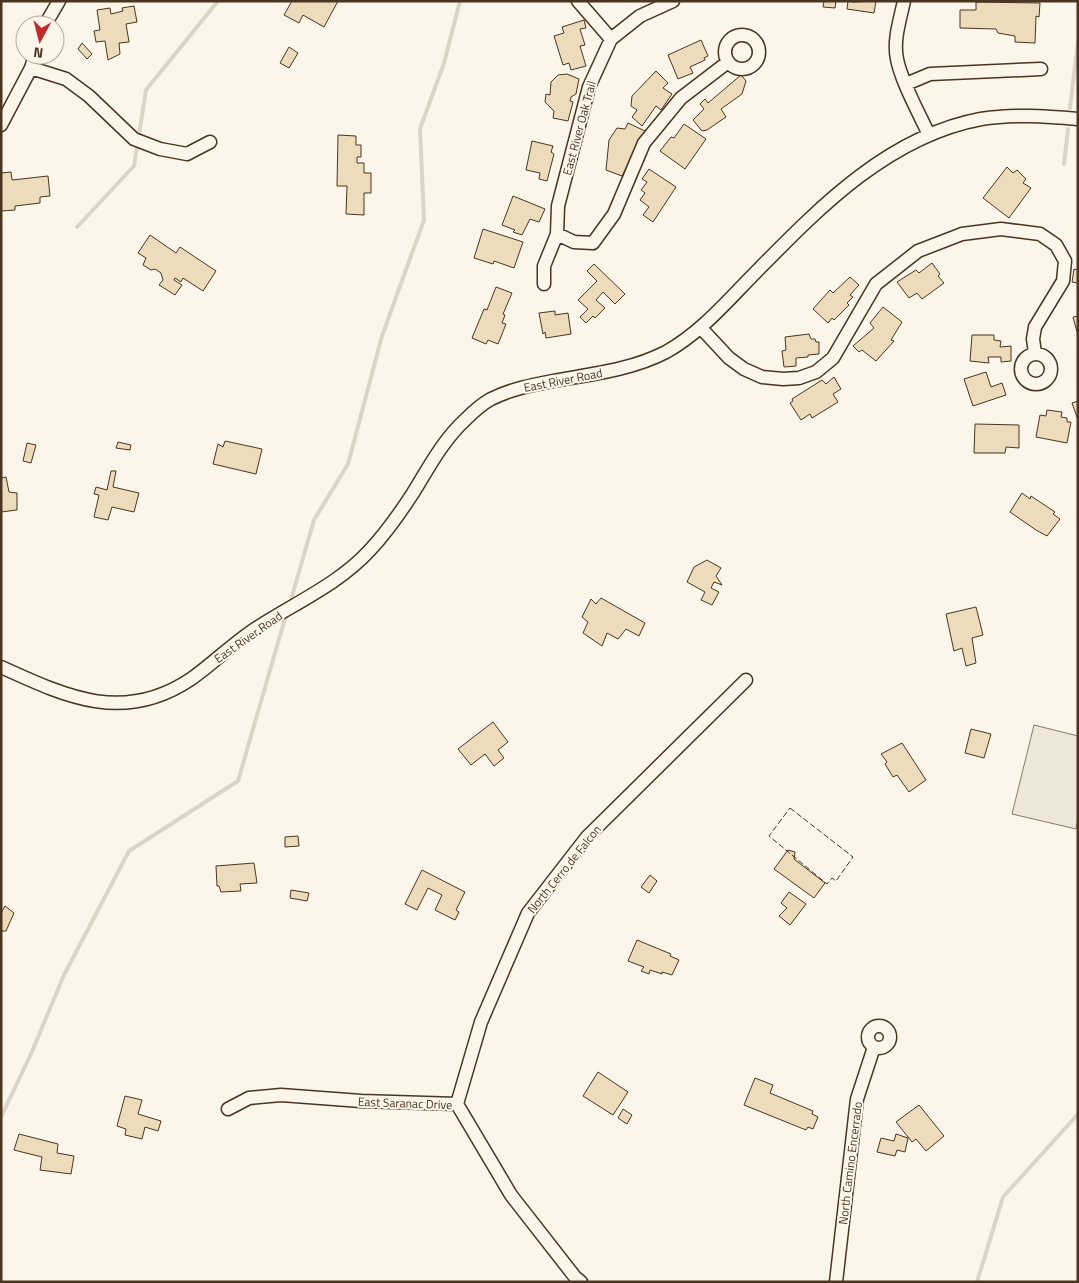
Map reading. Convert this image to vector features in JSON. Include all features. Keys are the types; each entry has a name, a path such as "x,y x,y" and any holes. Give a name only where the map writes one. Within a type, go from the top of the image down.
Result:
{"street":[{"path":"51,15 59,1"},
{"path":"578,1 611,39"},
{"name":"East River Oak Trail","path":"544,284 544,266 557,234 558,206 588,87 611,39 640,16 673,1"},
{"path":"904,1 896,32 897,59 929,135"},
{"path":"557,234 574,242 593,243 614,214 644,144 681,98 728,62"},
{"path":"1,125 32,65"},
{"path":"31,68 66,79 89,96 134,139 160,149 187,154 210,142"},
{"path":"906,84 930,74 1040,69"},
{"name":"East River Road","path":"1,667 39,684 85,700 102,703 119,704 146,700 168,692 192,678 257,627 345,572 369,552 410,497 450,435 466,419 490,400 522,387 617,370 639,364 668,350 701,328 808,219 838,193 898,151 929,135 980,120 1009,116 1036,115 1078,119"},
{"path":"701,328 729,358 744,369 762,376 783,379 799,378 816,372 834,358 876,284 918,251 962,234 1001,229 1040,234 1056,245 1065,261 1063,281 1035,327 1033,339 1035,354"},
{"name":"North Cerro de Falcon","path":"457,1104 481,1022 528,912 587,837 746,680"},
{"name":"North Camino Encerrado","path":"836,1282 857,1099 874,1047"},
{"name":"East Saranac Drive","path":"228,1109 249,1098 281,1096 457,1104 511,1195 575,1277 581,1282"}],"shaded area":[{"path":"1034,725 1078,736 1078,819 1076,829 1012,814"}],"building":[{"path":"292,1 338,1 324,27 303,15 299,23 284,15"},
{"path":"824,1 836,1 835,8 823,7"},
{"path":"848,1 876,1 874,13 847,9"},
{"path":"976,2 1040,3 1039,17 1036,16 1035,43 1015,42 1015,36 998,33 996,29 960,28 960,10 976,10"},
{"path":"134,6 137,22 126,24 129,42 119,43 120,54 108,60 105,41 96,42 94,31 100,30 97,10 110,8 111,14 123,11 122,8"},
{"path":"584,20 586,28 580,29 585,45 580,46 586,66 571,70 569,63 563,65 554,36 564,33 562,27"},
{"path":"701,40 708,56 704,58 705,60 690,67 693,73 678,79 668,55"},
{"path":"82,43 92,54 87,59 78,49"},
{"path":"289,47 298,53 289,68 280,63"},
{"path":"656,71 668,83 663,88 672,94 661,110 656,106 642,126 632,117 637,110 631,106 632,96"},
{"path":"567,74 579,79 576,94 571,97 570,101 573,102 568,121 553,118 554,111 545,102 546,94 550,95 551,82 558,75"},
{"path":"741,75 746,81 742,94 721,109 726,117 707,130 702,131 693,120 704,109 700,104 705,99 708,103"},
{"path":"628,123 645,131 622,176 606,170 609,140 617,128 625,129"},
{"path":"684,124 706,139 685,169 660,151 671,137 674,138"},
{"path":"338,135 356,136 356,145 361,145 361,157 357,157 357,163 364,163 364,173 371,173 371,193 364,193 364,215 346,214 347,186 337,186"},
{"path":"532,141 553,146 551,152 554,154 547,181 539,179 540,173 526,170"},
{"path":"1007,167 1013,173 1017,170 1026,179 1023,183 1031,188 1009,218 983,198"},
{"path":"649,169 676,187 653,222 643,215 649,207 640,200 645,193 641,190 647,182 642,179"},
{"path":"11,172 12,180 48,176 50,196 40,197 40,203 15,206 15,210 1,211 1,173"},
{"path":"513,196 545,209 539,222 530,219 522,235 502,225"},
{"path":"483,229 523,242 514,268 494,261 493,264 474,258"},
{"path":"150,235 176,253 180,247 216,271 203,291 183,278 181,282 175,278 174,280 182,285 175,295 159,285 163,280 161,273 143,265 146,258 138,253"},
{"path":"932,263 940,274 938,276 944,283 922,299 917,293 909,298 897,282 916,270 919,273"},
{"path":"594,264 625,294 615,304 603,292 596,300 605,308 595,318 593,316 586,323 580,317 588,309 578,300 597,281 587,271"},
{"path":"1074,269 1078,270 1078,283 1072,282"},
{"path":"850,277 859,285 850,295 853,297 847,303 849,305 834,320 832,318 828,323 813,309 830,290 833,293"},
{"path":"496,287 512,293 503,314 505,315 502,323 506,324 498,344 488,340 486,344 472,338 484,309 487,310"},
{"path":"883,307 902,322 891,340 894,341 876,361 862,350 859,352 853,346 874,328 870,323"},
{"path":"555,311 555,315 568,313 571,334 546,338 545,332 543,334 539,313"},
{"path":"1078,316 1078,332 1077,332 1073,317"},
{"path":"809,334 811,339 819,342 819,354 796,358 796,366 784,367 782,351 786,350 785,337"},
{"path":"972,335 994,335 994,340 1001,341 1000,347 1011,346 1011,361 1001,362 1001,357 988,357 989,363 970,361"},
{"path":"986,372 991,387 1002,383 1006,395 973,406 964,379"},
{"path":"834,377 841,389 833,394 838,402 812,418 810,414 801,420 790,403 793,401 792,399 822,380 826,384"},
{"path":"1078,401 1078,420 1072,403"},
{"path":"1047,410 1062,412 1061,417 1067,418 1067,422 1071,422 1067,443 1036,437 1040,415 1046,416"},
{"path":"975,424 1019,425 1019,448 1006,447 1005,453 974,453"},
{"path":"225,441 262,449 256,474 213,464 218,444 223,447"},
{"path":"118,442 131,445 130,450 116,448"},
{"path":"27,443 36,445 31,463 23,461"},
{"path":"111,471 116,471 113,487 139,493 134,512 112,507 108,520 94,517 99,495 94,494 96,487 107,490"},
{"path":"6,477 9,492 17,493 17,510 1,512 1,478"},
{"path":"1022,493 1030,499 1031,496 1055,512 1053,514 1060,519 1047,536 1010,512"},
{"path":"707,560 721,568 716,576 722,585 714,582 711,588 719,592 712,605 701,600 705,592 687,582 694,567"},
{"path":"601,598 645,623 639,636 626,629 618,639 607,633 602,646 583,633 588,622 582,617 591,599 596,604"},
{"path":"976,607 983,635 972,638 976,663 966,666 962,648 954,651 946,614"},
{"path":"493,722 508,742 498,750 504,758 494,766 485,754 471,765 458,749"},
{"path":"971,729 991,734 984,758 965,753"},
{"path":"902,743 926,780 909,792 897,775 893,777 885,764 887,762 881,754"},
{"path":"298,836 299,846 285,847 285,837"},
{"path":"788,850 795,852 794,859 825,883 814,898 774,869"},
{"path":"254,863 257,883 240,884 241,891 221,892 219,886 217,886 216,866"},
{"path":"422,870 465,892 456,910 459,912 455,920 435,910 442,895 428,888 417,910 405,904"},
{"path":"650,875 657,881 649,893 641,887"},
{"path":"291,890 309,893 307,901 290,898"},
{"path":"789,892 806,904 790,925 779,916 787,908 781,903"},
{"path":"5,906 14,913 6,931 1,931 1,913"},
{"path":"637,940 671,954 670,956 679,960 672,975 650,970 649,974 641,971 644,967 628,961"},
{"path":"598,1072 628,1092 613,1115 583,1096"},
{"path":"755,1078 773,1085 770,1093 813,1111 812,1114 818,1117 813,1129 808,1127 806,1130 744,1105"},
{"path":"125,1096 142,1100 138,1114 161,1121 158,1131 145,1127 142,1139 125,1135 126,1129 117,1126"},
{"path":"919,1105 944,1136 926,1151 916,1139 912,1142 896,1122"},
{"path":"623,1109 632,1115 627,1124 618,1118"},
{"path":"19,1134 58,1144 57,1153 74,1156 71,1174 40,1170 42,1157 14,1150"},
{"path":"896,1134 908,1138 905,1152 897,1150 895,1156 877,1152 881,1138 894,1141"}],"waterway":[{"path":"77,227 134,166 146,90 218,1"},
{"path":"290,603 314,520 348,464 382,336 424,220 420,129 444,63 460,1"},
{"path":"1070,108 1078,42"},
{"path":"1064,164 1068,129"},
{"path":"1,1117 31,1054 64,975 129,851 238,781 286,615"},
{"path":"977,1282 1003,1197 1078,1114"}],"fence":[{"path":"790,808 853,857 836,881 832,878 827,884 769,836 790,808"}]}
